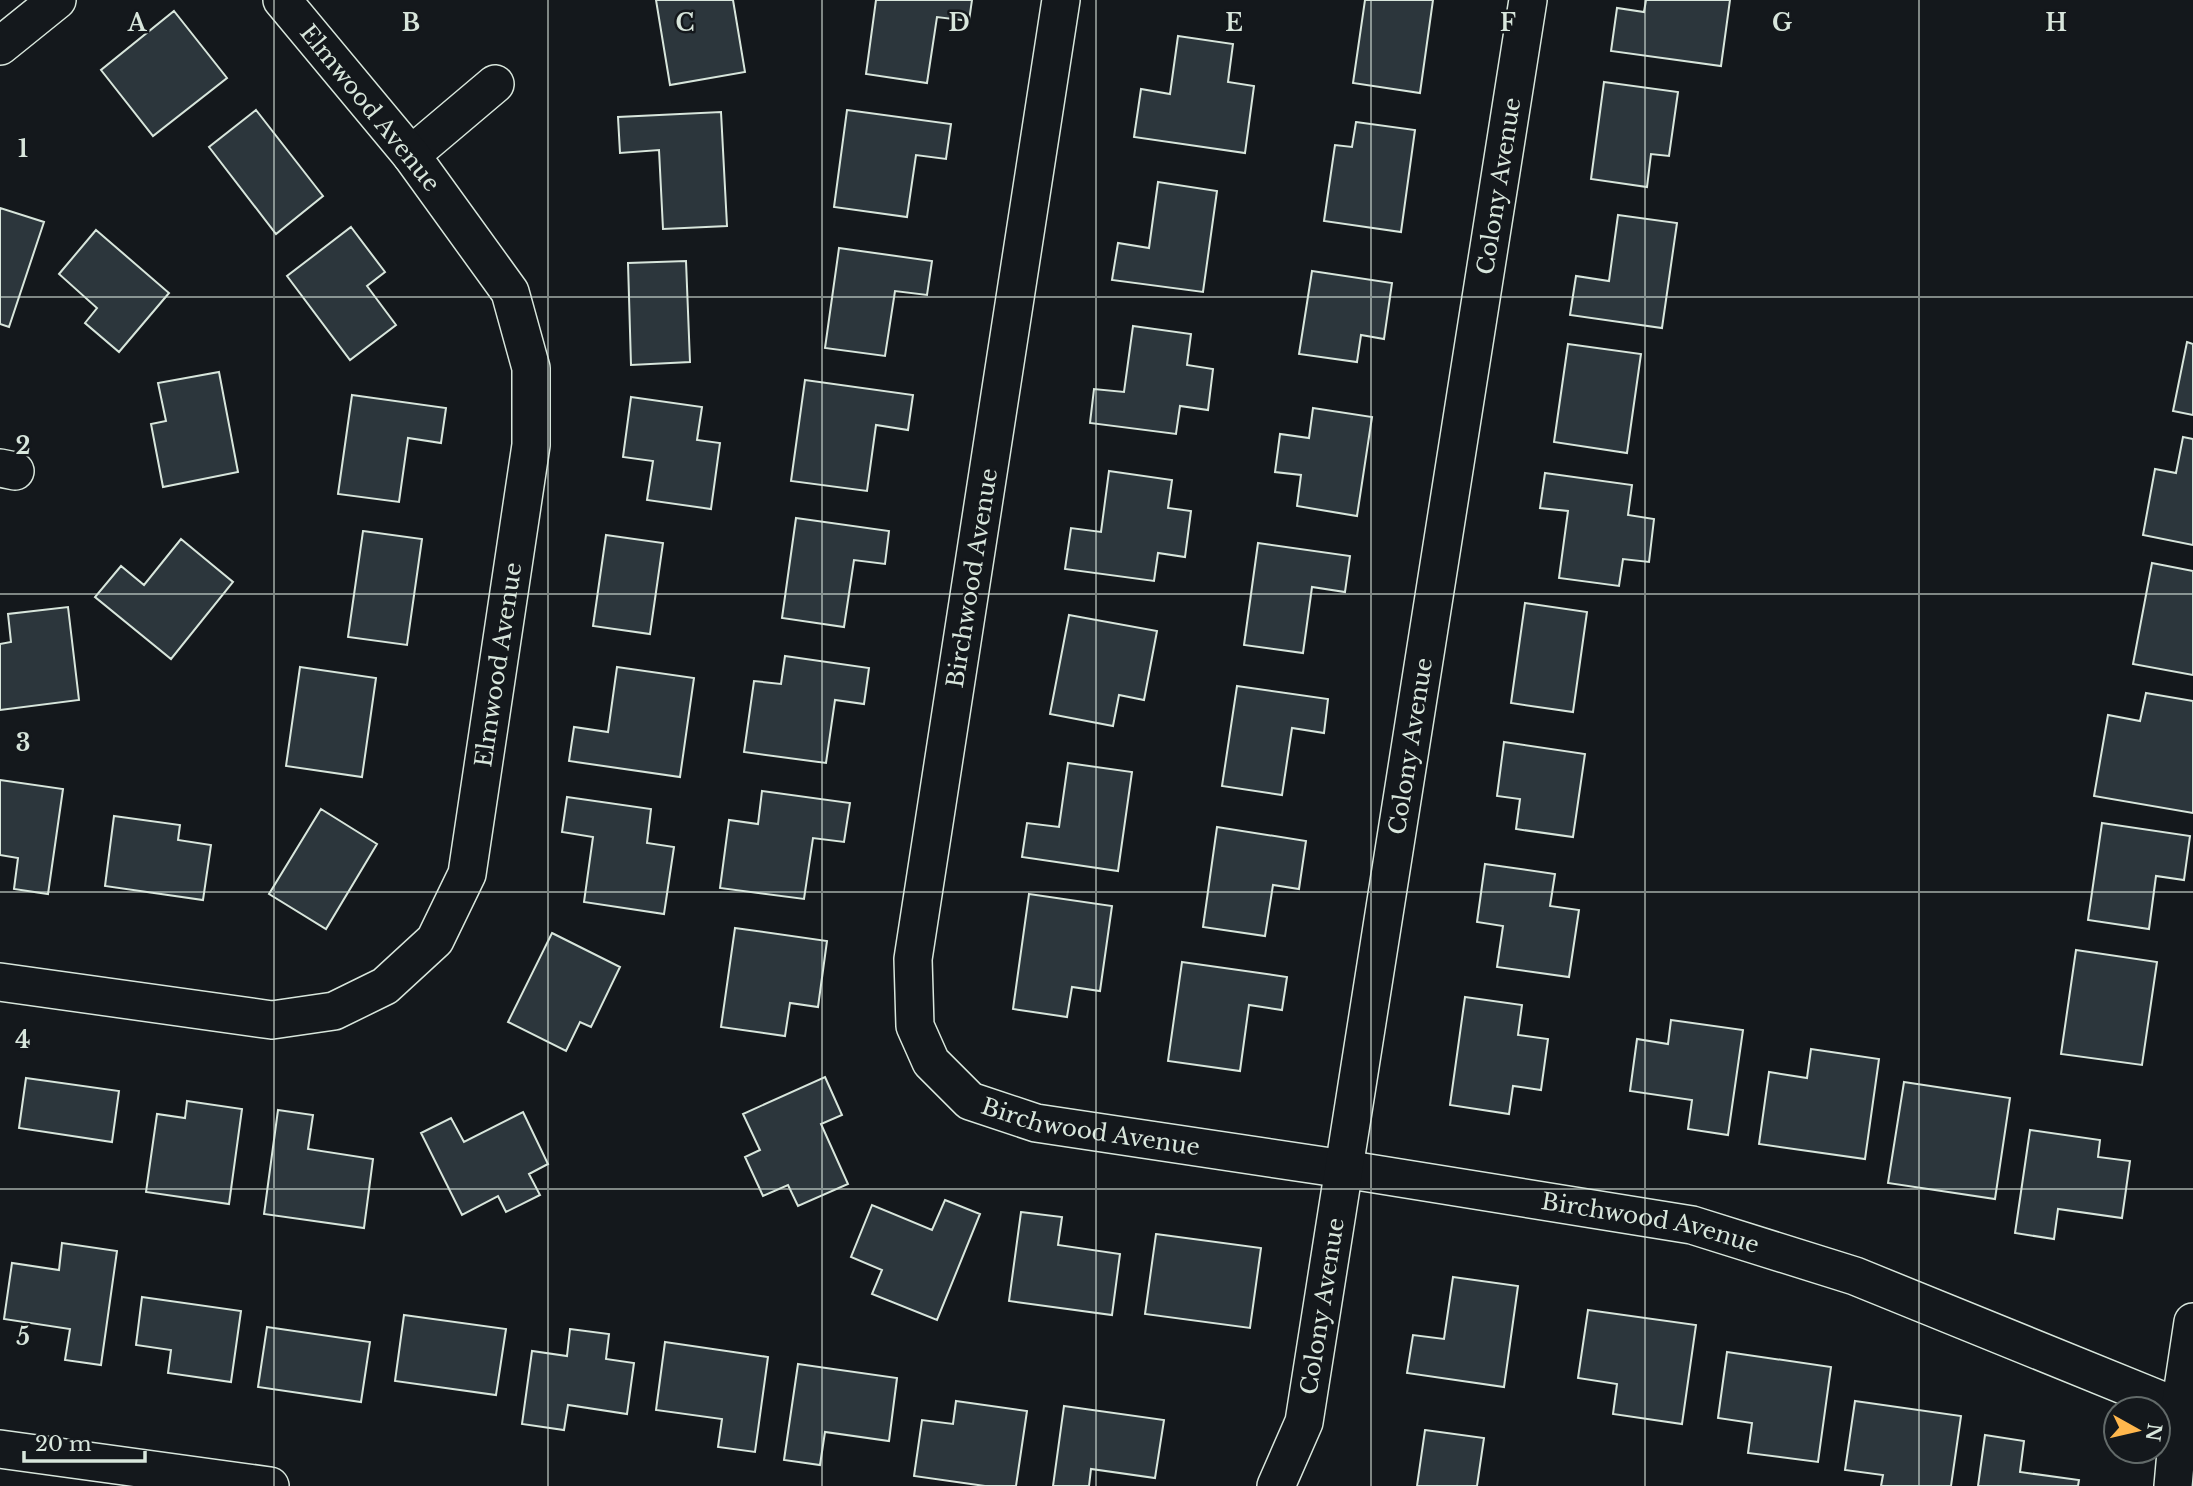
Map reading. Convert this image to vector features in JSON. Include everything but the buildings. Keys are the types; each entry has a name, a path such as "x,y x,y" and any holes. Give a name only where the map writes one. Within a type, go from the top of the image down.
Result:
{"street":[{"path":"0,46 57,0"},
{"name":"Elmwood Avenue","path":"0,982 272,1020 334,1011 385,986 435,940 467,874 531,445 531,368 510,292 411,155 282,0"},
{"name":"Birchwood Avenue","path":"1061,0 913,959 915,1026 931,1062 970,1101 1036,1123 1692,1225 1855,1276 2180,1408"},
{"name":"Colony Avenue","path":"1276,1486 1304,1422 1528,0"},
{"path":"411,155 495,84"},
{"path":"2173,1486 2180,1408 2193,1322"},
{"path":"0,1449 271,1486"}]}
